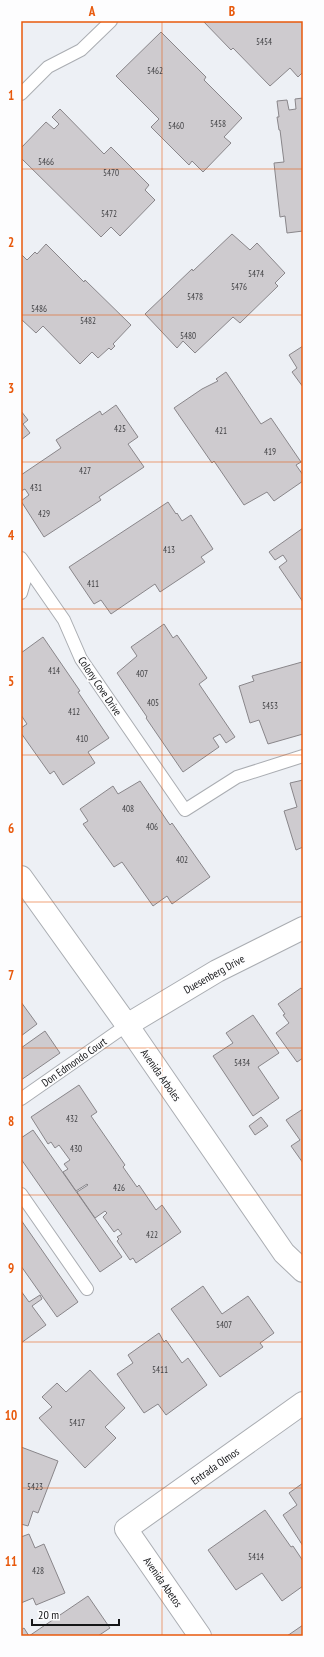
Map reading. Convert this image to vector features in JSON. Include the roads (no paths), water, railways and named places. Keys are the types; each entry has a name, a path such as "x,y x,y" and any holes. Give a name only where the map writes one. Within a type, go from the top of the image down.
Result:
{"street":[{"name":"Avenida Arboles","path":"21,876 127,1025 284,1253 303,1271"},
{"name":"Duesenberg Drive","path":"127,1025 217,971 303,928"},
{"name":"Entrada Olmos","path":"126,1529 303,1403"},
{"name":"Avenida Abetos","path":"126,1529 200,1636"}],"lane":[{"path":"21,94 48,67 81,50 112,21"},
{"name":"Colony Cove Drive","path":"21,558 25,569 64,620 81,659 185,810 238,778 303,756"},
{"path":"21,593 25,569"},
{"name":"Don Edmondo Court","path":"21,1099 127,1025"},
{"path":"21,1194 87,1289"}]}
